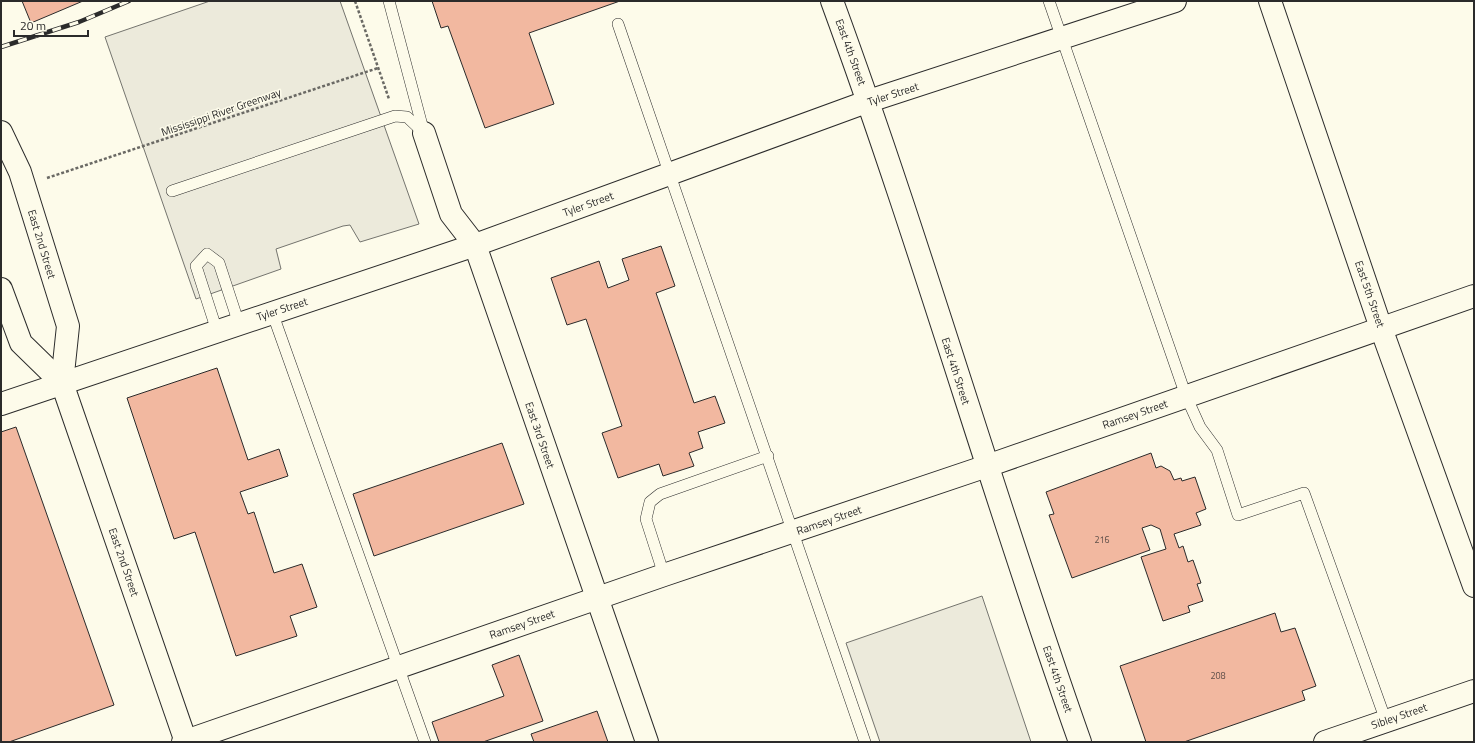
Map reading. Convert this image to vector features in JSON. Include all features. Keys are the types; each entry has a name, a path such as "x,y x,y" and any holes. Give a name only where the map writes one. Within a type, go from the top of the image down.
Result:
{"street":[{"name":"East 4th Street","path":"832,1 869,101 987,466 1080,742"},
{"name":"Tyler Street","path":"1,404 475,245 869,101 1175,1"},
{"name":"East 5th Street","path":"1270,1 1381,328 1474,586"},
{"name":"East 2nd Street","path":"1,132 68,326 62,383 185,742"},
{"name":"East 3rd Street","path":"424,133 451,214 475,245 647,742"},
{"name":"East 2nd Street","path":"1,288 22,343 62,383"},
{"name":"Ramsey Street","path":"185,742 596,598 987,466 1474,296"},
{"name":"Sibley Street","path":"1324,742 1474,690"}],"lane":[{"path":"389,1 424,133"},
{"path":"1050,1 1186,396 1200,427 1217,450 1238,515 1304,493 1386,721"},
{"path":"618,24 768,456 792,532 865,742"},
{"path":"172,191 395,116 407,117 424,133"},
{"path":"217,331 196,266 207,254 220,263 239,324"},
{"path":"272,312 400,667 425,742"},
{"path":"664,575 646,519 650,502 660,494 768,456"}],"path":[{"path":"355,1 395,116"},
{"name":"Mississippi River Greenway","path":"15,174 291,96 378,68"}],"shaded area":[{"path":"210,1 340,1 419,224 360,242 350,225 343,226 276,249 281,269 196,299 105,37"},
{"path":"982,596 1031,742 880,742 846,643"}],"building":[{"path":"22,1 83,1 31,23"},
{"path":"432,1 620,1 529,33 554,104 485,128 448,26 441,28"},
{"path":"661,246 675,286 656,293 694,403 715,396 725,423 698,432 703,448 689,453 694,466 663,476 659,464 618,478 602,433 622,426 586,319 567,325 551,278 599,261 608,288 629,280 622,259"},
{"path":"217,368 248,460 279,449 288,476 240,492 248,514 254,512 274,573 302,564 317,607 290,616 297,636 236,656 195,532 174,539 127,398"},
{"path":"16,427 114,705 9,742 1,742 1,432"},
{"path":"502,443 524,504 374,556 353,494"},
{"path":"1151,453 1156,468 1161,466 1170,471 1174,480 1181,478 1182,481 1195,477 1206,509 1196,513 1201,525 1174,534 1179,548 1183,546 1188,562 1193,560 1201,583 1197,584 1203,601 1188,606 1190,612 1163,621 1141,557 1166,549 1160,529 1151,525 1142,528 1150,550 1072,578 1049,515 1054,514 1046,492"},
{"path":"1275,613 1281,632 1295,628 1316,686 1302,691 1305,700 1184,742 1146,742 1120,666"},
{"path":"519,655 543,721 483,742 439,742 432,722 504,696 492,665"},
{"path":"597,711 608,742 534,742 531,734"}],"railway":[{"path":"1,47 79,22 129,1"}]}
